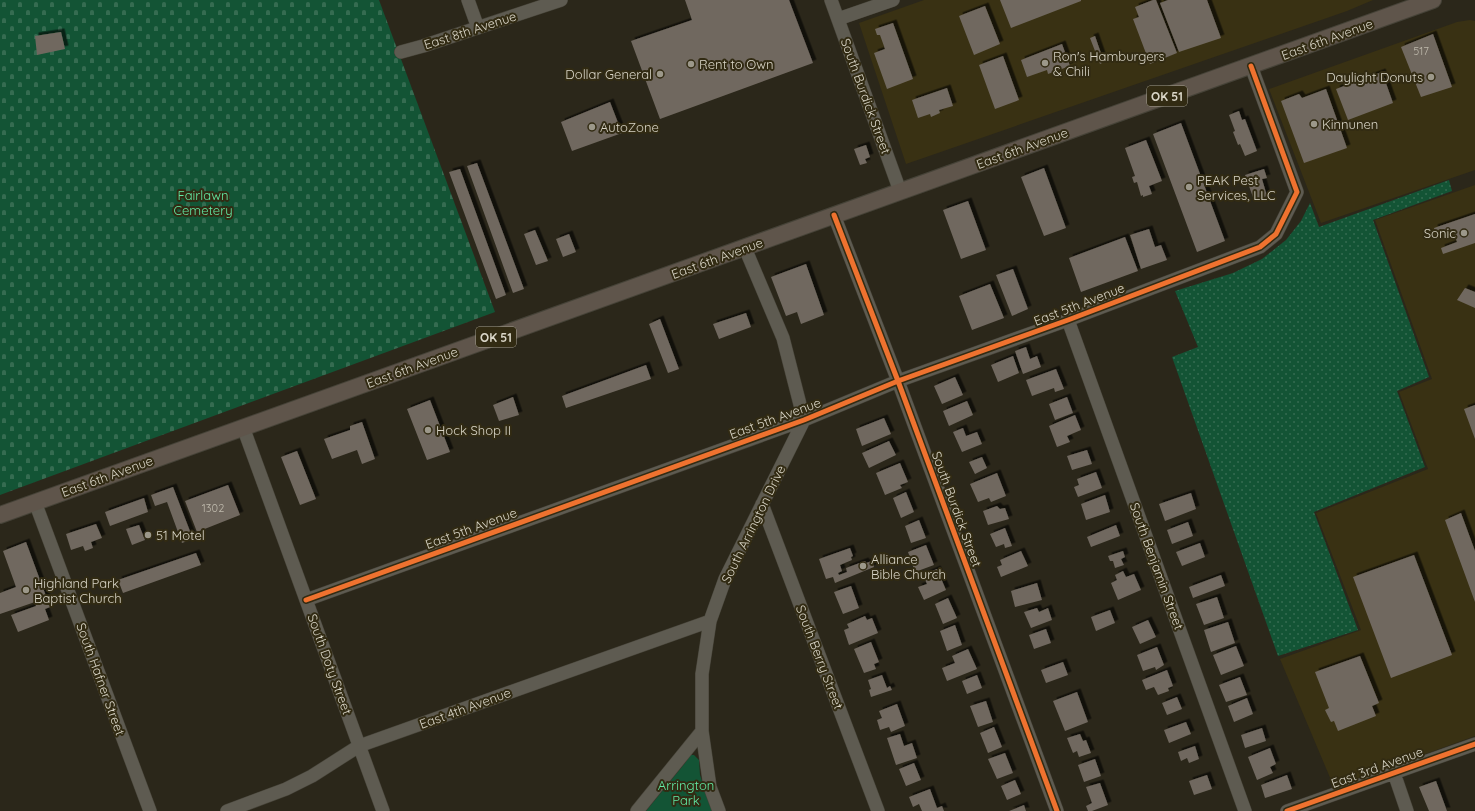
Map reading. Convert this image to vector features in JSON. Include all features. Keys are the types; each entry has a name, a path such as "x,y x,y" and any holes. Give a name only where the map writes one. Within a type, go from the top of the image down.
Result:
{"main road":[{"name":"East 6th Avenue","path":"0,515 1433,0"}],"street":[{"path":"468,0 478,28"},
{"name":"East 8th Avenue","path":"401,52 561,0"},
{"name":"South Burdick Street","path":"831,0 900,191"},
{"path":"838,19 893,0"},
{"name":"East 5th Avenue","path":"306,600 804,420 898,381 1068,320 1260,247 1276,234 1287,215 1297,192 1251,66"},
{"name":"South Burdick Street","path":"834,215 898,381 1057,811"},
{"path":"745,248 783,338 804,420"},
{"name":"South Benjamin Street","path":"1068,320 1245,811"},
{"name":"South Arrington Drive","path":"719,811 710,787 702,731 702,674 710,621 725,579 804,420"},
{"name":"South Doty Street","path":"244,427 383,811"},
{"name":"South Hafner Street","path":"35,502 150,811"},
{"name":"South Berry Street","path":"762,504 878,811"},
{"name":"East 4th Avenue","path":"226,811 286,789 312,776 359,746 710,621"},
{"path":"637,811 702,731"},
{"name":"East 3rd Avenue","path":"1287,811 1475,744"},
{"path":"1394,773 1407,811"}],"shaded area":[{"path":"924,0 1373,0 1347,11 906,164 859,23"},
{"path":"1470,20 1475,21 1475,170 1321,223 1269,89 1457,22"},
{"path":"1475,185 1475,736 1334,787 1280,659 1361,630 1316,513 1428,469 1399,392 1432,379 1375,220"}],"green space":[{"name":"Fairlawn Cemetery","path":"0,0 379,0 495,312 0,495"},
{"path":"1449,180 1452,191 1373,220 1429,377 1397,391 1425,467 1314,512 1358,630 1278,656 1172,357 1198,347 1175,291 1233,273 1262,259 1286,240 1301,221 1310,203 1319,227"},
{"name":"Arrington Park","path":"690,755 694,755 699,760 700,775 712,811 646,811 685,763"}],"building":[{"path":"685,0 789,0 813,63 660,119 631,41 692,20"},
{"path":"1000,0 1081,0 1081,1 1011,28"},
{"path":"1156,0 1177,53 1150,64 1133,19 1139,17 1135,7"},
{"path":"1168,0 1207,0 1221,38 1179,52 1160,3"},
{"path":"985,6 1000,44 974,55 959,16"},
{"path":"893,23 913,79 887,89 874,53 885,49 880,35 877,35 875,29"},
{"path":"61,32 65,49 37,55 35,36"},
{"path":"1433,34 1452,87 1421,97 1401,47"},
{"path":"1095,36 1104,62 1100,64 1090,38"},
{"name":"Ron's Hamburgers & Chili","path":"1062,44 1070,66 1048,74 1047,70 1027,77 1021,60"},
{"path":"1003,56 1019,100 995,109 979,65"},
{"path":"1382,72 1393,103 1348,120 1336,89"},
{"path":"947,88 953,106 939,110 940,113 931,117 930,114 918,118 912,100"},
{"name":"Kinnunen","path":"1326,89 1347,148 1304,163 1281,101 1299,94 1302,98"},
{"name":"AutoZone","path":"610,102 622,133 572,151 561,122"},
{"path":"1239,111 1242,120 1245,119 1257,151 1245,156 1240,144 1238,145 1229,115"},
{"name":"PEAK Pest Services, LLC","path":"1181,123 1225,241 1197,252 1153,134"},
{"path":"1146,140 1162,181 1149,186 1152,194 1143,197 1143,195 1141,196 1137,182 1134,183 1132,177 1135,176 1125,148"},
{"path":"866,145 870,157 865,159 867,163 860,165 854,149"},
{"path":"477,163 524,289 513,293 467,166"},
{"path":"1044,168 1066,228 1044,236 1021,177"},
{"path":"460,169 506,295 496,299 449,172"},
{"path":"1264,169 1267,178 1262,179 1267,196 1254,200 1245,175"},
{"path":"968,201 986,250 961,259 943,210"},
{"name":"Sonic","path":"1475,214 1475,243 1443,254 1441,248 1457,242 1453,230 1436,236 1434,228"},
{"path":"1149,229 1155,247 1161,245 1167,260 1141,269 1130,235"},
{"path":"535,230 548,261 536,265 524,234"},
{"path":"569,234 576,252 563,257 556,239"},
{"path":"1125,237 1138,271 1081,292 1069,258"},
{"path":"806,264 824,315 801,324 797,312 786,316 771,277"},
{"path":"1013,269 1028,309 1012,316 996,275"},
{"path":"990,284 1004,318 972,330 959,296"},
{"path":"1465,288 1475,292 1475,308 1457,300"},
{"path":"746,313 751,327 719,339 713,324"},
{"path":"660,319 679,369 668,373 649,324"},
{"path":"1026,347 1030,359 1037,356 1041,367 1023,374 1015,351"},
{"path":"1013,356 1019,373 998,382 991,365"},
{"path":"646,365 651,379 566,408 562,396"},
{"path":"1056,369 1064,389 1055,392 1054,388 1032,396 1026,380"},
{"path":"955,377 963,395 942,404 934,386"},
{"path":"513,397 519,415 499,421 493,405"},
{"path":"1067,397 1073,413 1055,420 1049,404"},
{"name":"Hock Shop II","path":"430,400 450,452 427,460 407,409"},
{"path":"967,401 973,415 949,426 943,411"},
{"path":"1475,405 1475,439 1464,409"},
{"path":"1075,415 1081,430 1067,436 1070,442 1057,447 1049,426"},
{"path":"884,418 891,434 862,446 856,429"},
{"path":"362,422 375,459 362,464 357,450 332,459 324,439 350,430 350,426"},
{"path":"963,428 966,436 977,432 982,444 962,452 953,432"},
{"path":"889,441 896,455 869,468 862,453"},
{"path":"1087,450 1092,464 1072,470 1067,456"},
{"path":"297,451 316,499 300,505 281,457"},
{"path":"982,457 987,468 975,474 969,462"},
{"path":"900,463 908,482 900,485 902,488 885,495 876,473"},
{"path":"1096,472 1102,488 1078,497 1074,487 1079,485 1077,479"},
{"path":"997,473 1006,496 991,502 989,498 978,502 970,484"},
{"path":"228,485 240,515 197,532 185,501"},
{"path":"173,487 193,539 182,543 167,502 155,506 151,495"},
{"path":"906,492 914,512 901,518 893,498"},
{"path":"1191,493 1196,509 1165,521 1159,504"},
{"path":"1105,495 1110,512 1086,520 1081,504"},
{"path":"144,498 148,512 110,526 105,512"},
{"path":"997,506 1000,509 1005,508 1009,519 988,525 983,511"},
{"path":"1461,513 1475,551 1475,602 1445,520"},
{"path":"919,520 926,538 911,543 905,526"},
{"path":"1188,522 1193,536 1172,544 1167,530"},
{"path":"96,524 102,538 91,542 93,548 85,551 83,546 71,550 66,534"},
{"path":"139,525 145,540 132,545 126,529"},
{"path":"1116,525 1120,536 1091,547 1087,537"},
{"path":"1005,528 1012,546 1005,548 1004,544 996,547 990,534"},
{"name":"Highland Park Baptist Church","path":"26,542 50,607 45,609 49,620 18,632 11,615 36,606 35,602 0,614 0,593 16,587 3,551"},
{"path":"1200,543 1205,557 1182,566 1176,552"},
{"path":"926,545 934,565 915,572 908,552"},
{"name":"Alliance Bible Church","path":"850,548 853,556 851,557 852,560 840,565 842,571 838,573 839,575 847,572 846,568 865,561 866,563 872,561 874,567 835,583 833,577 826,579 819,559"},
{"path":"1021,551 1028,566 1001,577 997,567 1002,565 1000,560"},
{"path":"1123,551 1125,557 1121,559 1124,565 1115,568 1113,561 1110,561 1108,556"},
{"path":"196,553 201,565 123,593 118,580"},
{"path":"1414,555 1452,655 1391,678 1353,577"},
{"path":"937,569 946,590 924,600 918,587 927,584 923,575"},
{"path":"1123,571 1126,577 1134,574 1141,590 1118,600 1111,583 1117,580 1115,575"},
{"path":"1221,575 1225,586 1193,598 1189,587"},
{"path":"1037,583 1042,600 1015,607 1011,591"},
{"path":"851,586 859,608 843,614 834,592"},
{"path":"1217,597 1224,618 1204,625 1196,604"},
{"path":"948,598 957,618 943,624 935,604"},
{"path":"1037,608 1039,612 1048,608 1052,620 1031,628 1024,612"},
{"path":"1110,610 1115,623 1096,631 1091,617"},
{"path":"865,616 867,620 872,618 878,633 849,645 844,630 849,628 847,624"},
{"path":"1148,620 1156,637 1140,644 1132,627"},
{"path":"1228,622 1235,643 1211,652 1204,630"},
{"path":"955,625 962,645 947,651 940,631"},
{"path":"1046,629 1051,643 1034,649 1029,635"},
{"path":"871,642 879,662 874,664 876,669 864,673 854,649"},
{"path":"1236,646 1244,666 1221,675 1213,655"},
{"path":"1157,647 1164,665 1156,670 1155,667 1143,671 1137,655"},
{"path":"968,649 977,669 947,681 942,668 955,663 952,656"},
{"path":"1360,656 1379,703 1372,706 1376,716 1338,731 1334,721 1331,722 1325,710 1329,708 1315,672"},
{"path":"1063,662 1068,675 1046,683 1041,670"},
{"path":"1167,670 1173,686 1168,688 1169,691 1158,695 1154,687 1146,690 1142,680"},
{"path":"882,675 887,688 890,686 892,690 871,697 869,690 871,689 868,680"},
{"path":"977,675 982,688 967,694 962,681"},
{"path":"1240,677 1247,695 1226,702 1219,685"},
{"path":"1077,692 1088,722 1065,731 1053,701"},
{"path":"1177,697 1182,709 1167,715 1162,703"},
{"path":"1247,698 1253,714 1234,722 1228,706"},
{"path":"986,701 993,722 978,727 970,706"},
{"path":"897,704 905,726 891,732 889,727 880,730 877,720 882,718 879,711"},
{"path":"1186,722 1191,734 1169,743 1164,730"},
{"path":"994,727 1002,747 988,753 980,733"},
{"path":"1262,728 1266,741 1245,748 1241,735"},
{"path":"900,734 904,746 912,743 917,758 896,765 887,738"},
{"path":"1080,734 1083,741 1086,740 1091,753 1079,757 1077,751 1073,753 1067,738"},
{"path":"1195,746 1199,759 1189,763 1187,758 1181,761 1178,752"},
{"path":"1270,748 1276,764 1270,767 1273,773 1257,780 1248,757"},
{"path":"1005,753 1013,773 997,779 988,759"},
{"path":"1095,759 1101,776 1084,782 1078,765"},
{"path":"914,763 921,780 906,786 899,769"},
{"path":"1207,775 1212,789 1194,795 1189,781"},
{"path":"1287,775 1292,789 1265,798 1261,785"},
{"path":"1015,780 1021,794 1007,800 1001,786"},
{"path":"1436,781 1447,811 1429,811 1419,787"},
{"path":"1100,783 1108,805 1088,811 1086,806 1092,803 1086,787"},
{"path":"930,789 937,808 942,806 944,811 922,811 919,804 913,807 909,797"},
{"path":"1024,805 1026,811 1009,811"}],"cycle path":[{"path":"306,600 804,420 898,381 1068,320 1260,247 1276,234 1297,192 1251,66"},
{"path":"834,215 898,381 1057,811"},
{"path":"1287,811 1475,744"}],"place":[{"name":"Ron's Hamburgers & Chili","path":"1045,63"},
{"name":"Rent to Own","path":"691,64"},
{"name":"Dollar General","path":"660,74"},
{"name":"Daylight Donuts","path":"1431,77"},
{"name":"Kinnunen","path":"1314,124"},
{"name":"AutoZone","path":"592,127"},
{"name":"PEAK Pest Services, LLC","path":"1189,187"},
{"name":"Sonic","path":"1464,233"},
{"name":"Hock Shop II","path":"428,430"},
{"name":"51 Motel","path":"148,535"},
{"name":"Alliance Bible Church","path":"863,566"},
{"name":"Highland Park Baptist Church","path":"26,590"}]}
